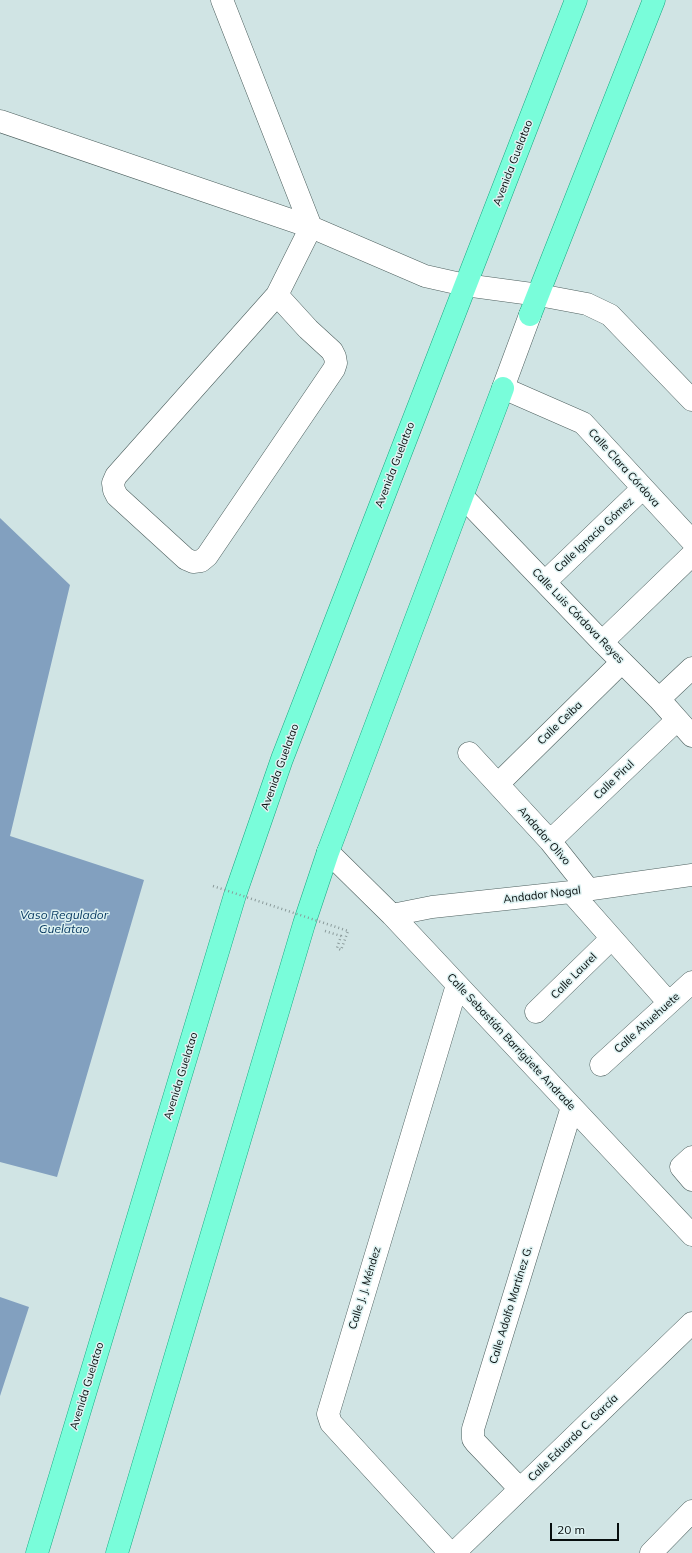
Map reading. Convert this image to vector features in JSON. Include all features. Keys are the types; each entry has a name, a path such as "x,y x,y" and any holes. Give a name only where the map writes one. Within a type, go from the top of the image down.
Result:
{"main road":[{"name":"Avenida Guelatao","path":"37,1553 235,895 282,759 576,0"},
{"path":"530,315 654,0"},
{"path":"117,1553 304,924 328,852 503,388"}],"street":[{"path":"222,0 311,226 277,295 116,476 113,483 117,496 186,558 193,562 201,561 207,556 334,369 336,363 332,351 308,329 277,295"},
{"path":"0,121 311,226 425,276 465,286 539,295 587,304 610,314 692,400"},
{"path":"503,388 530,315"},
{"name":"Calle Clara Córdova","path":"503,388 583,423 692,541"},
{"name":"Calle Ignacio Gómez","path":"545,582 643,488"},
{"name":"Calle Luis Córdova Reyes","path":"463,497 602,642 659,699 692,736"},
{"path":"602,642 692,555"},
{"name":"Calle Ceiba","path":"498,784 622,662"},
{"path":"659,699 692,668"},
{"name":"Calle Pirul","path":"550,841 677,720"},
{"name":"Andador Olivo","path":"469,753 550,841 611,939 669,1003"},
{"name":"Calle Sebastián Barrigüete Andrade","path":"328,852 392,915 692,1235"},
{"name":"Andador Nogal","path":"392,915 432,907 580,891 692,876"},
{"name":"Calle Laurel","path":"536,1012 611,939"},
{"name":"Calle Ahuehuete","path":"601,1065 692,982"},
{"name":"Calle J. J. Méndez","path":"450,1553 331,1423 328,1414 457,985"},
{"name":"Calle Adolfo Martínez G.","path":"520,1489 476,1443 473,1439 472,1429 572,1107"},
{"path":"692,1157 681,1167 692,1180"},
{"name":"Calle Eduardo C. García","path":"454,1553 692,1323"},
{"path":"650,1553 692,1511"}],"path":[{"path":"213,886 348,930 341,950 337,948 341,936"}],"water":[{"name":"Vaso Regulador Guelatao","path":"0,518 70,585 10,836 144,880 57,1177 0,1162"},
{"path":"0,1297 29,1307 0,1396"}]}
